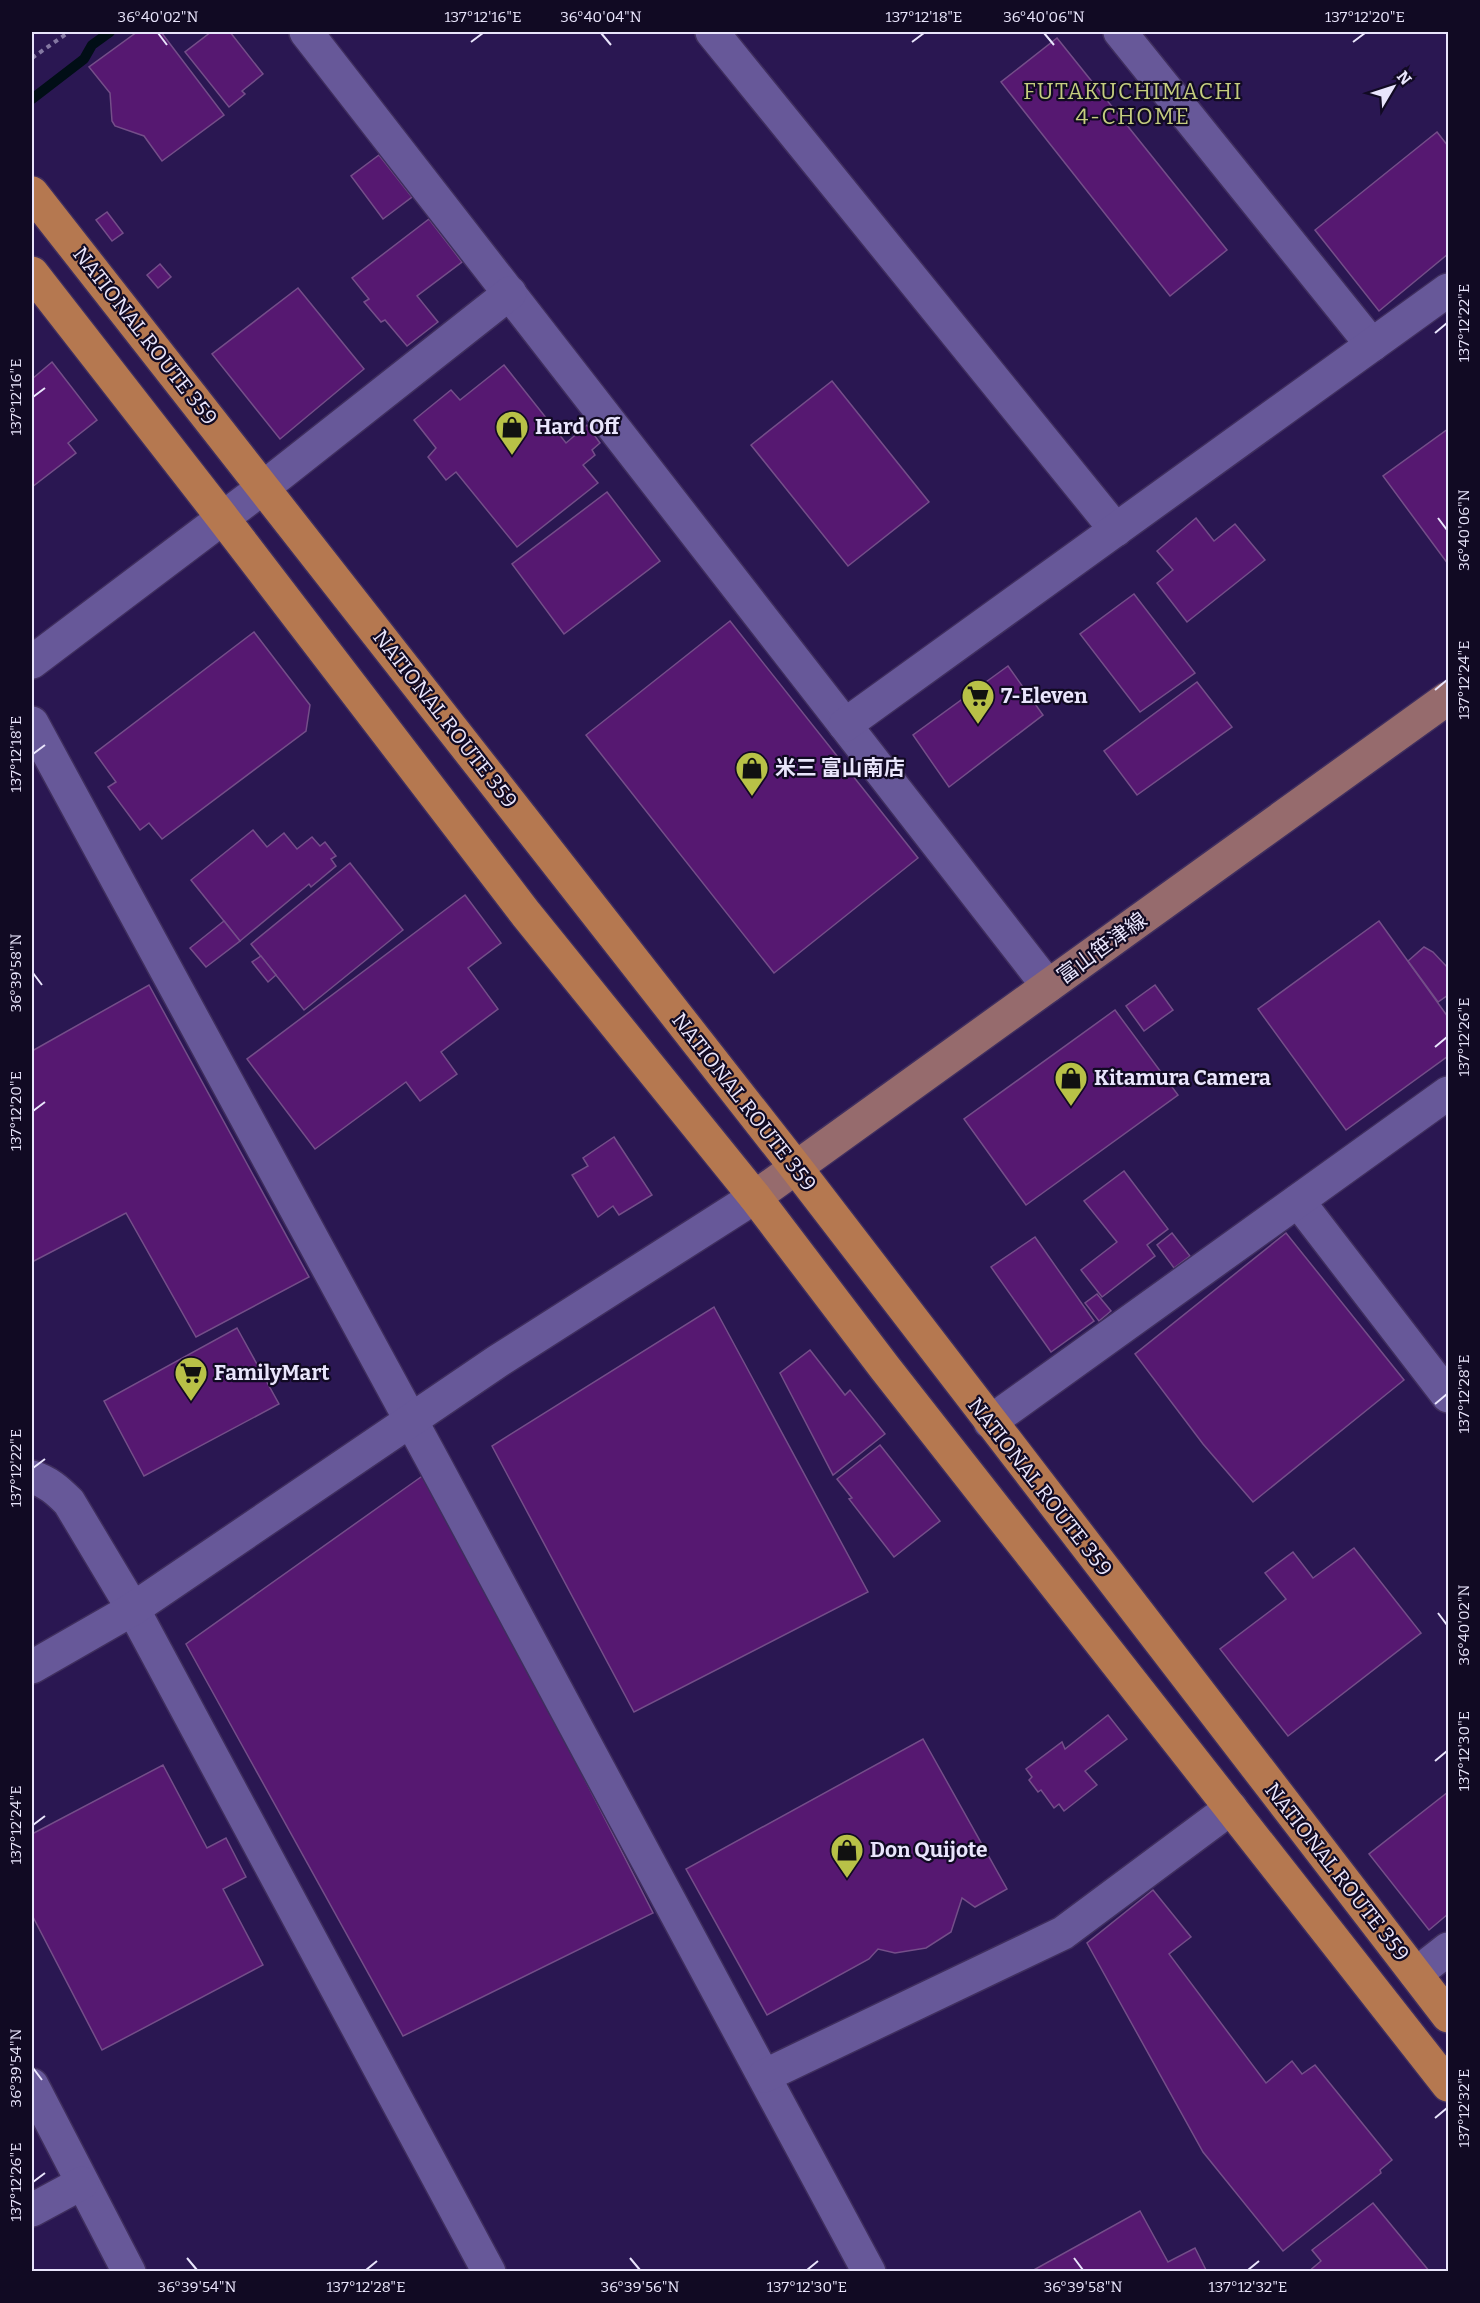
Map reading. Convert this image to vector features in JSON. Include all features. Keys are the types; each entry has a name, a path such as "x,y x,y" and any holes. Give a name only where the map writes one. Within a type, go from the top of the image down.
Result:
{"highway":[{"name":"NATIONAL ROUTE 359","path":"32,193 797,1169 1449,2016"},
{"name":"NATIONAL ROUTE 359","path":"32,273 526,914 755,1197 878,1359 1449,2085"}],"main road":[{"name":"富山笹津線","path":"755,1197 1449,698"}],"street":[{"path":"306,32 1048,986"},
{"path":"712,32 1116,530"},
{"path":"1120,32 1372,345"},
{"path":"845,725 1449,290"},
{"path":"32,662 264,487 510,293"},
{"path":"32,723 412,1421 869,2271"},
{"path":"990,1422 1449,1093"},
{"path":"32,1667 133,1609 498,1361 755,1197"},
{"path":"1298,1201 1449,1396"},
{"path":"32,1478 44,1481 55,1488 69,1502 133,1609 489,2271"},
{"path":"764,2076 1064,1933 1231,1808"},
{"path":"1416,1974 1449,1949"},
{"path":"32,2085 129,2271"},
{"path":"32,2210 82,2183"}],"path":[{"path":"32,58 69,32"}],"building":[{"path":"137,32 161,32 224,115 162,161 144,136 115,126 112,121 110,93 89,67"},
{"path":"211,32 230,32 263,74 242,91 245,94 229,107 185,52"},
{"path":"1057,38 1227,250 1170,296 1001,82"},
{"path":"1437,132 1448,146 1448,254 1379,311 1315,230"},
{"path":"379,155 412,197 383,219 351,176"},
{"path":"107,212 123,233 112,241 96,220"},
{"path":"429,219 462,262 417,296 438,322 407,346 385,320 381,322 364,302 369,299 352,278"},
{"path":"160,264 171,277 158,288 147,275"},
{"path":"298,288 364,369 280,439 212,354"},
{"path":"52,362 97,420 68,443 76,453 32,487 32,379"},
{"name":"Hard Off","path":"504,365 566,443 587,425 600,443 592,450 595,455 583,465 598,483 517,547 456,472 446,480 428,457 436,448 414,420 451,390 460,400"},
{"path":"832,381 929,502 848,566 751,445"},
{"path":"1448,429 1448,564 1383,476"},
{"path":"607,492 660,561 564,634 512,564"},
{"path":"1196,518 1214,541 1235,524 1265,560 1187,622 1157,583 1173,570 1157,551"},
{"path":"1134,594 1195,673 1140,712 1080,634"},
{"name":"米三 富山南店","path":"730,621 918,858 774,973 586,735"},
{"path":"254,632 310,705 306,731 162,839 149,823 140,830 108,787 116,782 95,753"},
{"name":"7-Eleven","path":"1008,666 1043,715 949,787 913,735"},
{"path":"1197,682 1232,727 1137,795 1104,751"},
{"path":"253,830 267,847 284,833 297,849 312,837 320,846 325,842 336,856 331,859 336,866 311,887 309,884 240,941 191,880"},
{"path":"350,863 403,930 304,1010 251,944"},
{"path":"465,895 501,943 468,968 498,1009 441,1052 457,1074 420,1101 406,1082 315,1149 247,1059"},
{"path":"224,921 240,941 206,967 190,948"},
{"path":"1379,921 1448,1017 1448,1056 1346,1130 1258,1009"},
{"path":"1424,947 1433,952 1448,968 1448,995 1438,1002 1408,961"},
{"path":"261,956 276,975 268,982 252,962"},
{"path":"149,985 309,1277 196,1337 126,1213 32,1262 32,1051"},
{"path":"1155,985 1173,1010 1144,1031 1126,1006"},
{"name":"Kitamura Camera","path":"1115,1010 1178,1095 1026,1205 964,1119"},
{"path":"614,1137 652,1195 619,1215 613,1206 598,1217 572,1175 588,1166 583,1158"},
{"path":"1124,1171 1168,1229 1147,1245 1155,1256 1102,1297 1081,1270 1117,1242 1084,1201"},
{"path":"1172,1233 1190,1256 1174,1268 1157,1245"},
{"path":"1286,1233 1404,1380 1253,1502 1203,1444 1135,1354"},
{"path":"1035,1237 1094,1321 1051,1352 991,1267"},
{"path":"1097,1294 1111,1311 1099,1321 1085,1303"},
{"path":"714,1307 868,1592 634,1712 492,1446"},
{"name":"FamilyMart","path":"237,1328 279,1404 144,1476 104,1401"},
{"path":"810,1350 845,1395 850,1390 885,1434 833,1475 780,1373"},
{"path":"880,1445 940,1521 894,1557 849,1499 852,1498 837,1479"},
{"path":"428,1472 653,1913 403,2036 186,1644"},
{"path":"1354,1548 1421,1633 1288,1736 1220,1649 1286,1599 1265,1573 1293,1552 1313,1578"},
{"path":"1108,1715 1127,1739 1085,1771 1097,1785 1064,1811 1059,1804 1054,1808 1041,1790 1038,1792 1029,1780 1032,1777 1026,1769 1062,1742 1065,1749"},
{"name":"Don Quijote","path":"923,1739 1007,1889 975,1907 962,1898 951,1932 926,1948 895,1953 878,1949 869,1959 767,2015 686,1869"},
{"path":"163,1765 207,1848 226,1838 246,1877 223,1889 263,1965 102,2050 32,1915 32,1834"},
{"path":"1448,1792 1448,1914 1429,1930 1369,1854"},
{"path":"1153,1890 1191,1937 1169,1954 1266,2083 1292,2061 1302,2074 1315,2065 1392,2160 1380,2170 1381,2173 1283,2251 1203,2152 1087,1943"},
{"path":"1373,2203 1430,2272 1308,2272 1321,2261 1312,2250"},
{"path":"1140,2211 1168,2262 1195,2248 1207,2272 1030,2272"}],"waterway":[{"path":"32,99 84,59 92,45 110,32"}],"place":[{"name":"Hard Off","path":"512,456"},
{"name":"7-Eleven","path":"978,725"},
{"name":"米三 富山南店","path":"752,797"},
{"name":"Kitamura Camera","path":"1071,1107"},
{"name":"FamilyMart","path":"191,1402"},
{"name":"Don Quijote","path":"847,1879"}],"district":[{"name":"FUTAKUCHIMACHI 4-CHOME","path":"1133,104"}]}
